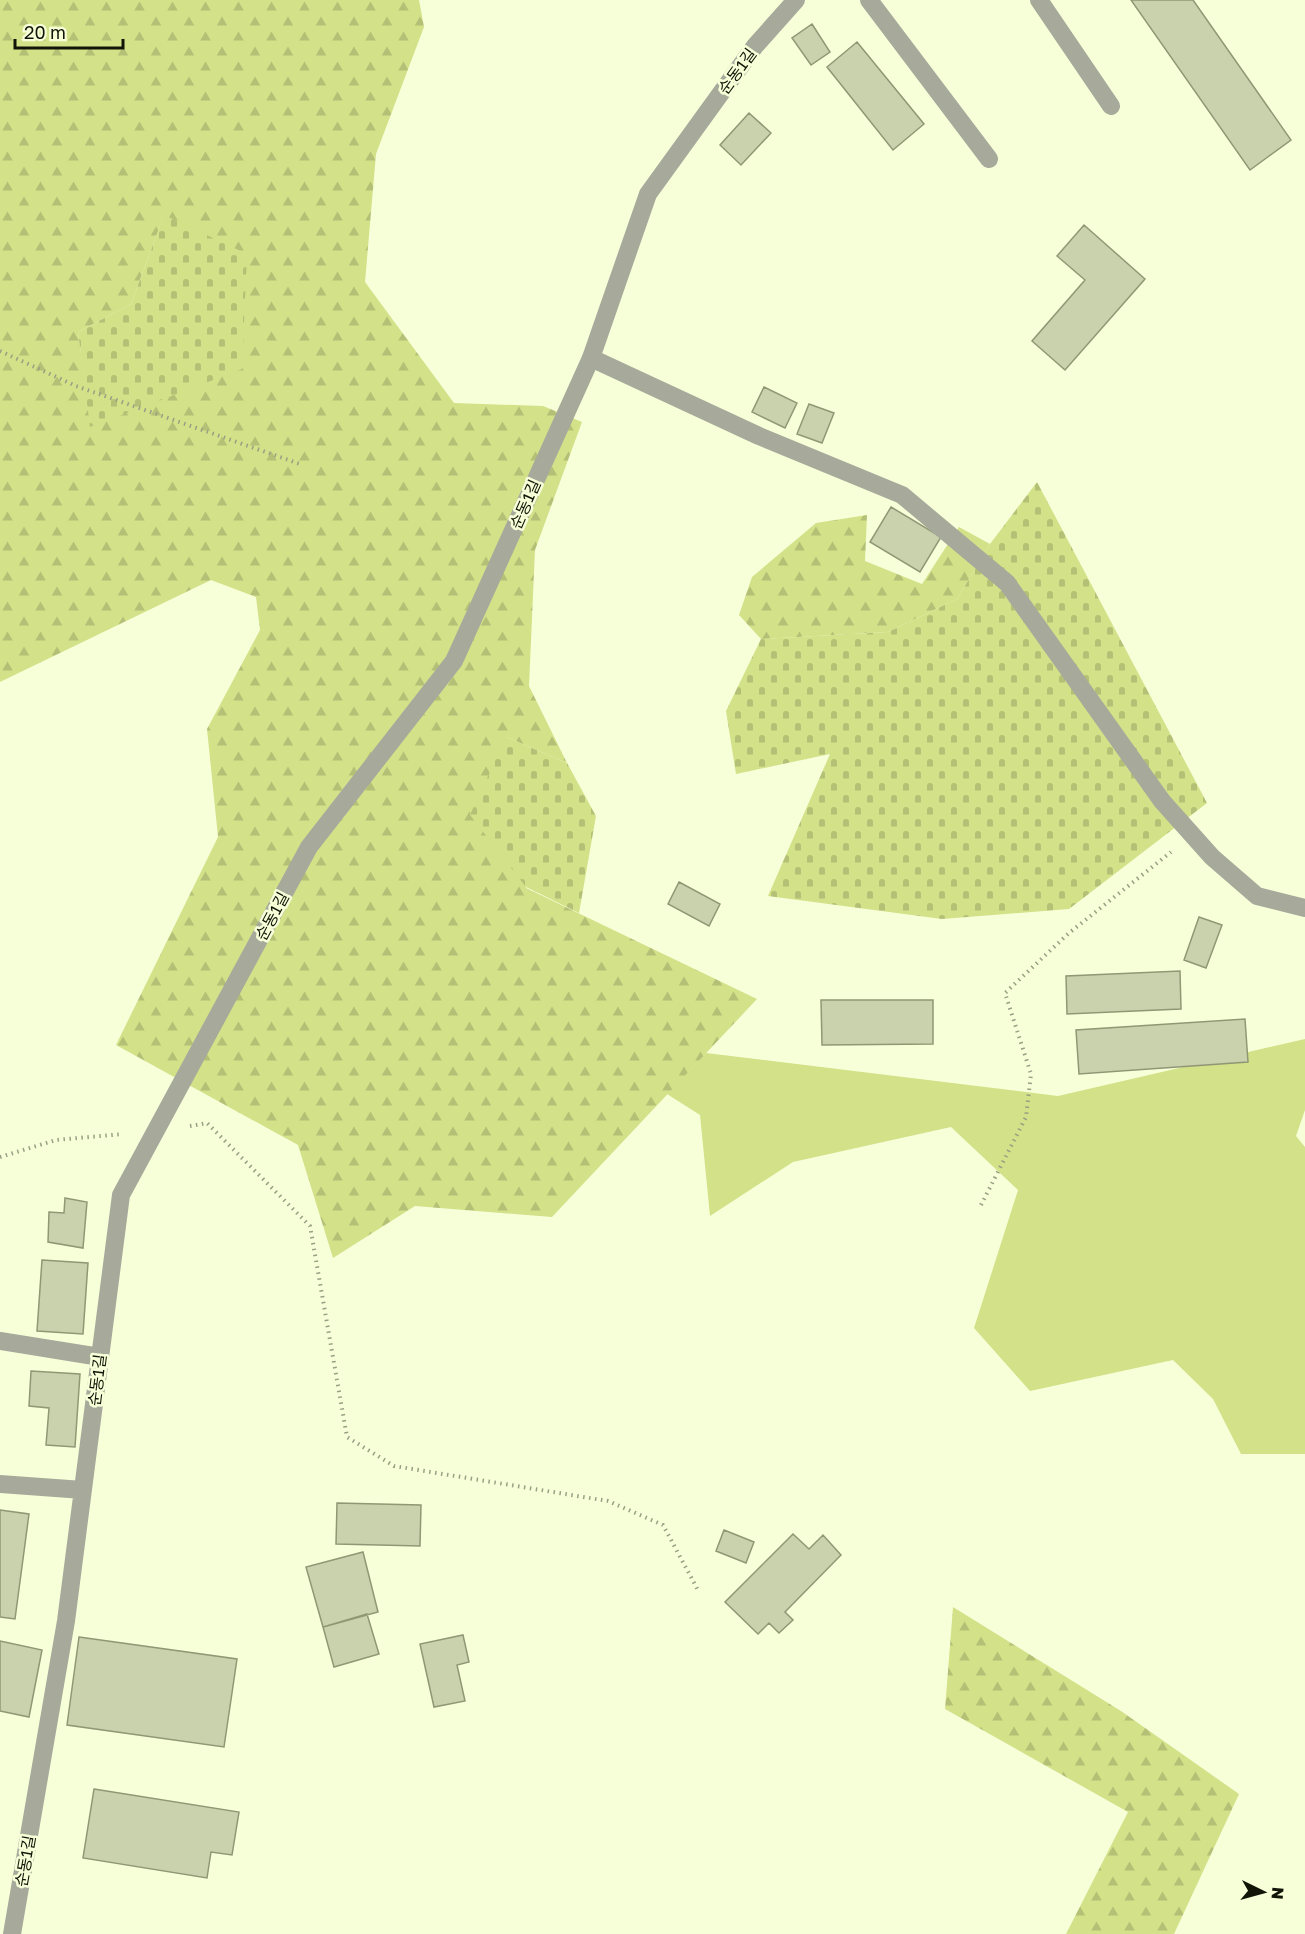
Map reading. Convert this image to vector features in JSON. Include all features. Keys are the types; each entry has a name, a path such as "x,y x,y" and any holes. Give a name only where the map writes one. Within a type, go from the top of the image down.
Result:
{"street":[{"name":"순동1길","path":"12,1934 66,1621 121,1195 309,847 454,661 591,358 648,194 755,46 796,0"},
{"path":"869,0 988,159"},
{"path":"1039,0 1111,106"},
{"path":"591,358 759,436 902,495 1007,584 1162,801 1212,857 1257,896 1305,908"},
{"path":"0,1341 100,1358"},
{"path":"0,1484 83,1490"}],"path":[{"path":"0,351 76,386 300,464"},
{"path":"981,1205 1026,1117 1029,1096 1031,1074 1005,993 1069,933 1192,835"},
{"path":"0,1156 56,1140 156,1131 207,1123 310,1226 347,1437 394,1466 565,1492 608,1501 663,1525 699,1592"}],"green space":[{"path":"0,0 419,0 424,27 376,154 365,282 454,403 543,406 582,422 535,550 529,686 567,763 506,737 526,888 757,999 552,1217 415,1206 333,1258 298,1145 116,1045 218,837 207,729 260,630 256,597 211,580 0,682","holes":["164,215 91,427 78,332 131,304"]},
{"path":"164,215 247,254 242,369 90,427 78,332 131,304"},
{"path":"1037,482 1207,803 1069,909 942,919 768,896 830,754 736,774 726,711 761,639 888,632 957,599 990,544"},
{"path":"867,515 865,561 922,584 959,527 990,544 957,599 888,632 761,639 739,615 752,577 816,523"},
{"path":"506,737 567,763 596,816 579,913 526,887 470,815"},
{"path":"1305,1039 1305,1110 1296,1136 1305,1147 1305,1454 1241,1454 1213,1399 1173,1360 1030,1391 974,1328 1018,1190 951,1127 793,1162 710,1216 700,1115 667,1094 706,1053 1058,1096"},
{"path":"953,1607 1121,1711 1239,1794 1174,1934 1066,1934 1128,1812 945,1709"}],"building":[{"path":"1131,0 1193,0 1291,140 1250,170"},
{"path":"812,24 830,52 811,65 792,38"},
{"path":"857,42 924,124 893,150 827,67"},
{"path":"749,113 771,133 741,165 720,145"},
{"path":"1084,225 1145,279 1065,370 1032,341 1085,280 1057,256"},
{"path":"764,387 797,403 785,428 752,412"},
{"path":"809,404 834,413 822,443 797,434"},
{"path":"891,507 941,537 920,572 870,542"},
{"path":"679,882 720,904 709,926 668,904"},
{"path":"1199,917 1222,925 1206,968 1184,960"},
{"path":"1180,971 1181,1009 1067,1014 1066,976"},
{"path":"821,1000 933,1000 933,1044 822,1045"},
{"path":"1245,1019 1248,1062 1079,1074 1076,1030"},
{"path":"65,1198 87,1202 83,1248 48,1242 49,1212 64,1213"},
{"path":"42,1260 88,1263 83,1334 37,1331"},
{"path":"31,1371 80,1374 75,1447 46,1445 49,1408 29,1406"},
{"path":"337,1503 421,1505 420,1546 336,1544"},
{"path":"0,1510 29,1514 15,1619 0,1617"},
{"path":"724,1530 754,1542 746,1563 716,1551"},
{"path":"793,1534 809,1549 823,1535 841,1555 785,1612 793,1620 779,1633 769,1623 758,1634 725,1602"},
{"path":"363,1552 378,1612 323,1627 306,1567"},
{"path":"367,1614 379,1654 334,1667 323,1627"},
{"path":"463,1635 469,1662 457,1665 465,1701 434,1707 420,1644"},
{"path":"79,1637 237,1659 224,1747 67,1725"},
{"path":"0,1641 42,1650 29,1717 0,1711"},
{"path":"94,1789 239,1812 232,1855 211,1852 207,1878 83,1858"}]}
